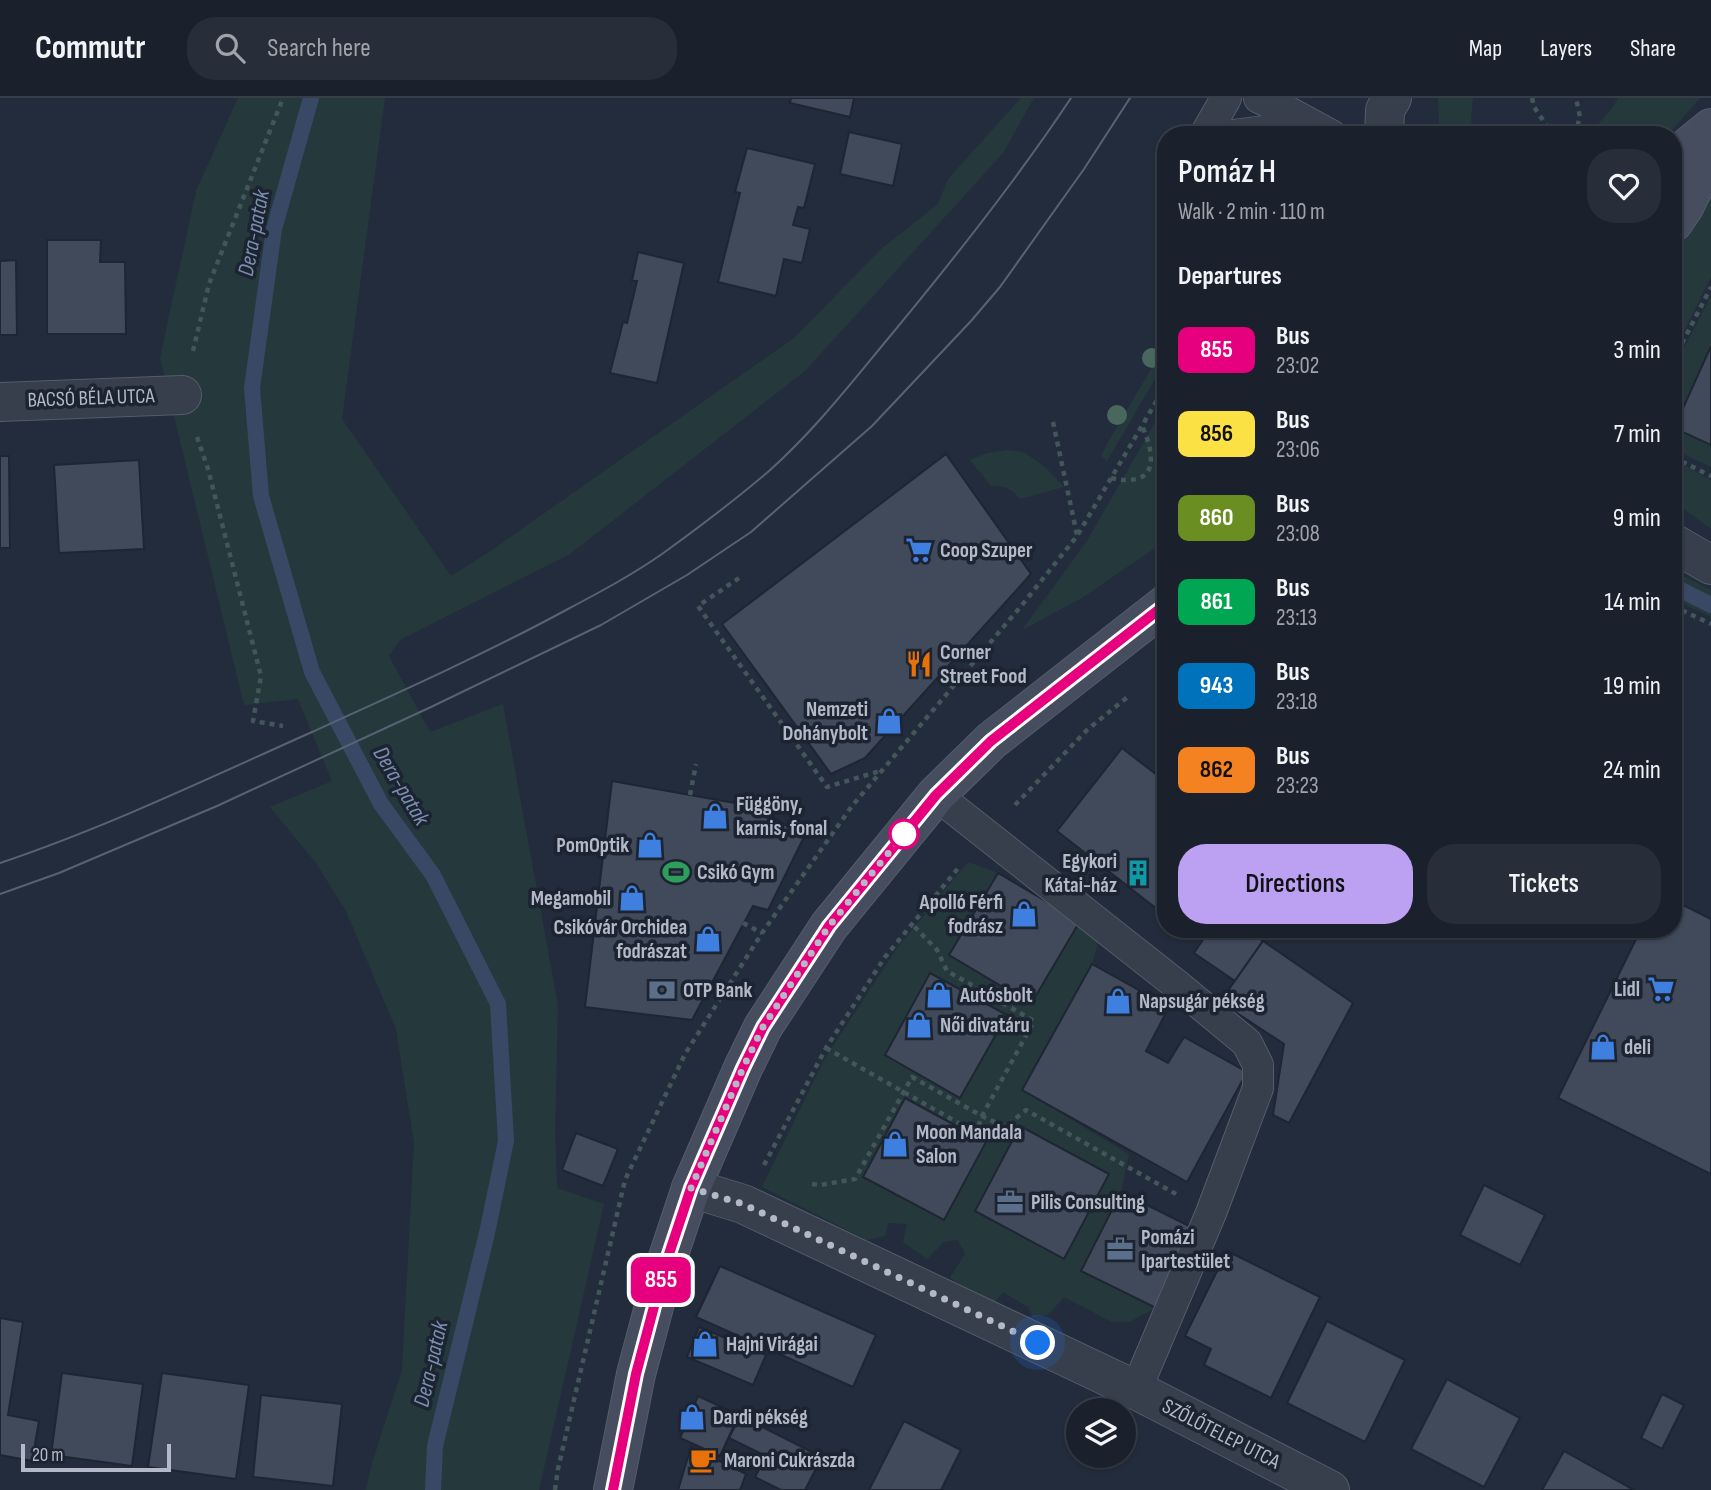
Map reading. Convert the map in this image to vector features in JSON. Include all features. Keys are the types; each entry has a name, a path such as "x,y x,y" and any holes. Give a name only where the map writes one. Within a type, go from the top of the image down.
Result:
{"main road":[{"path":"1682,152 1711,128"},
{"path":"1682,210 1711,152"},
{"path":"613,1490 636,1374 664,1269 691,1188 763,1027 829,926 936,795 991,741 1157,618"}],"street":[{"path":"1384,126 1385,110 1392,98"},
{"name":"BACSÓ BÉLA UTCA","path":"0,402 182,395"},
{"name":"SZŐLŐTELEP UTCA","path":"691,1188 743,1204 1136,1390 1330,1490"}],"lane":[{"path":"1210,126 1226,98"},
{"path":"1259,98 1314,126"},
{"path":"936,795 1247,1043 1258,1065 1258,1088 1211,1213 1136,1390"}],"path":[{"path":"283,98 209,284 182,395 208,469 261,676 253,721 283,726"},
{"path":"1532,98 1534,107 1547,126"},
{"path":"1576,98 1580,117 1577,126"},
{"path":"1682,343 1711,287"},
{"path":"1053,422 1077,536"},
{"path":"1111,478 1137,478 1149,471 1152,457 1142,426"},
{"path":"1682,462 1711,476"},
{"path":"739,578 698,606 827,787 880,771"},
{"path":"1682,610 1711,624"},
{"path":"743,1204 826,1048 884,957 985,835 1087,730 1136,690"},
{"path":"690,795 695,764"},
{"path":"743,923 762,933"},
{"path":"826,1048 976,1133 982,1116 1034,1021 947,971 937,950 912,924"},
{"path":"809,1184 820,1185 855,1179 912,1077 1005,1127 1026,1110 1211,1213"}],"green space":[{"path":"238,98 385,98 342,419 451,576 794,338 881,249 938,204 948,179 1021,98 1034,98 1003,153 805,371 570,554 400,640 389,656 430,732 503,704 558,1005 555,1131 557,1188 604,1204 539,1490 366,1490 402,1370 414,1143 396,1029 346,911 316,863 270,807 332,781 298,699 244,705 160,358 196,191"},
{"path":"1438,98 1473,98 1473,126 1440,126"},
{"path":"1618,98 1700,98 1676,126 1596,126"},
{"path":"1711,196 1711,277 1682,336 1682,245"},
{"path":"1711,296 1711,467 1682,453 1682,352"},
{"path":"1157,359 1157,376 1107,461 1101,456"},
{"path":"1157,419 1157,546 1082,598 1022,630 1087,541"},
{"path":"1007,450 1024,452 1045,467 1064,487 1020,499 1007,488 991,486 970,460 987,453"},
{"path":"1682,464 1711,480 1711,529 1682,508"},
{"path":"1682,576 1711,590 1711,617 1682,603"},
{"path":"968,862 998,873 949,955 1030,1003 1080,921 1099,938 1092,964 1022,1090 1129,1154 1121,1192 1081,1270 1156,1308 1129,1322 1112,1322 1064,1297 1048,1315 1033,1317 1028,1307 1003,1292 992,1305 950,1278 965,1254 958,1240 944,1242 927,1259 903,1242 907,1224 888,1223 885,1236 867,1240 762,1187 824,1060 897,948","holes":["930,973 1006,1015 960,1098 885,1055","1020,1126 1109,1174 1064,1259 975,1211","986,1142 944,1220 863,1177"]}],"building":[{"path":"791,98 854,98 850,117 790,103"},
{"path":"849,132 902,144 893,186 840,174"},
{"path":"747,148 815,164 804,208 798,207 793,225 810,229 802,263 784,259 776,296 718,282 740,193 735,192"},
{"path":"47,240 101,240 100,262 125,262 126,334 47,334"},
{"path":"638,252 684,263 657,383 610,373 623,322 627,323 637,281 632,281"},
{"path":"16,260 17,335 0,335 0,261"},
{"path":"1711,346 1711,445 1682,432 1682,410"},
{"path":"946,454 1031,574 865,758 831,774 722,624"},
{"path":"0,456 9,456 10,548 0,548"},
{"path":"139,460 144,549 59,553 54,465"},
{"name":"Egykori Kátai-ház","path":"1122,748 1157,775 1157,909 1057,831"},
{"path":"612,781 757,807 804,837 768,910 753,906 692,1020 585,1007"},
{"path":"998,873 1080,921 1031,1004 949,955"},
{"name":"Lidl","path":"1682,904 1711,919 1711,1174 1558,1098 1637,938 1682,938"},
{"path":"1204,938 1259,938 1263,941 1235,981 1194,953"},
{"path":"1263,941 1353,1003 1289,1123 1273,1115 1284,1044 1220,1002"},
{"path":"1092,964 1169,1007 1146,1051 1168,1063 1184,1037 1247,1072 1187,1182 1022,1090"},
{"path":"930,973 1007,1015 960,1098 885,1055"},
{"path":"905,1098 986,1142 944,1220 863,1177"},
{"path":"1020,1126 1109,1174 1064,1259 975,1211"},
{"path":"576,1133 618,1149 603,1186 562,1170"},
{"path":"1484,1185 1545,1215 1520,1265 1460,1235"},
{"path":"1121,1192 1195,1229 1156,1308 1081,1271"},
{"path":"1227,1251 1320,1297 1271,1398 1204,1365 1211,1349 1185,1336"},
{"path":"720,1266 876,1335 853,1387 696,1317"},
{"path":"0,1318 23,1322 8,1415 39,1421 32,1461 0,1455"},
{"path":"1327,1321 1405,1360 1365,1442 1287,1403"},
{"path":"699,1327 766,1355 753,1385 687,1357"},
{"path":"62,1373 143,1384 132,1466 51,1455"},
{"path":"162,1373 249,1385 236,1479 148,1467"},
{"path":"1447,1379 1520,1418 1484,1487 1411,1449"},
{"path":"1662,1394 1684,1405 1662,1449 1641,1438"},
{"path":"261,1395 342,1404 333,1486 253,1477"},
{"path":"698,1396 739,1415 720,1456 680,1438"},
{"path":"740,1416 822,1457 805,1490 781,1490 755,1477 766,1456 729,1438"},
{"path":"904,1421 961,1450 941,1490 869,1490"},
{"name":"Maroni Cukrászda","path":"691,1447 746,1474 740,1490 678,1490"},
{"path":"1564,1451 1634,1490 1542,1490"}],"waterway":[{"name":"Dera-patak","path":"311,98 274,229 252,388 261,496 312,672 381,804 433,875 498,1004 506,1141 487,1233 435,1446 433,1490"},
{"path":"1682,590 1711,605"}],"tram line":[{"path":"0,863 158,801 409,688 537,626 616,583 662,554 769,471 818,422 961,248 1029,159 1071,98"},
{"path":"0,894 59,873 217,806 431,707 601,625 687,575 751,532 872,426 971,321 1000,287 1084,169 1130,98"}],"bus line":[{"name":"855","path":"613,1490 636,1374 664,1269 691,1188 763,1027 829,926 936,795 991,741 1157,611"}],"place":[{"name":"Coop Szuper","path":"919,550"},
{"name":"Corner Street Food","path":"919,664"},
{"name":"Nemzeti Dohánybolt","path":"889,721"},
{"name":"Függöny, karnis, fonal","path":"715,816"},
{"name":"PomOptik","path":"650,845"},
{"name":"Csikó Gym","path":"676,872"},
{"name":"Egykori Kátai-ház","path":"1138,873"},
{"name":"Megamobil","path":"632,898"},
{"name":"Apolló Férfi fodrász","path":"1024,914"},
{"name":"Csikóvár Orchidea fodrászat","path":"708,939"},
{"name":"Lidl","path":"1661,989"},
{"name":"OTP Bank","path":"662,990"},
{"name":"Autósbolt","path":"939,995"},
{"name":"Napsugár pékség","path":"1118,1001"},
{"name":"Női divatáru","path":"919,1025"},
{"name":"deli","path":"1603,1047"},
{"name":"Moon Mandala Salon","path":"895,1144"},
{"name":"Pilis Consulting","path":"1010,1202"},
{"name":"Pomázi Ipartestület","path":"1120,1249"},
{"name":"Hajni Virágai","path":"705,1344"},
{"name":"Dardi pékség","path":"692,1417"},
{"name":"Maroni Cukrászda","path":"703,1460"}],"route":[{"path":"904,834 829,926 763,1027 691,1188 743,1204 1038,1343"}]}
